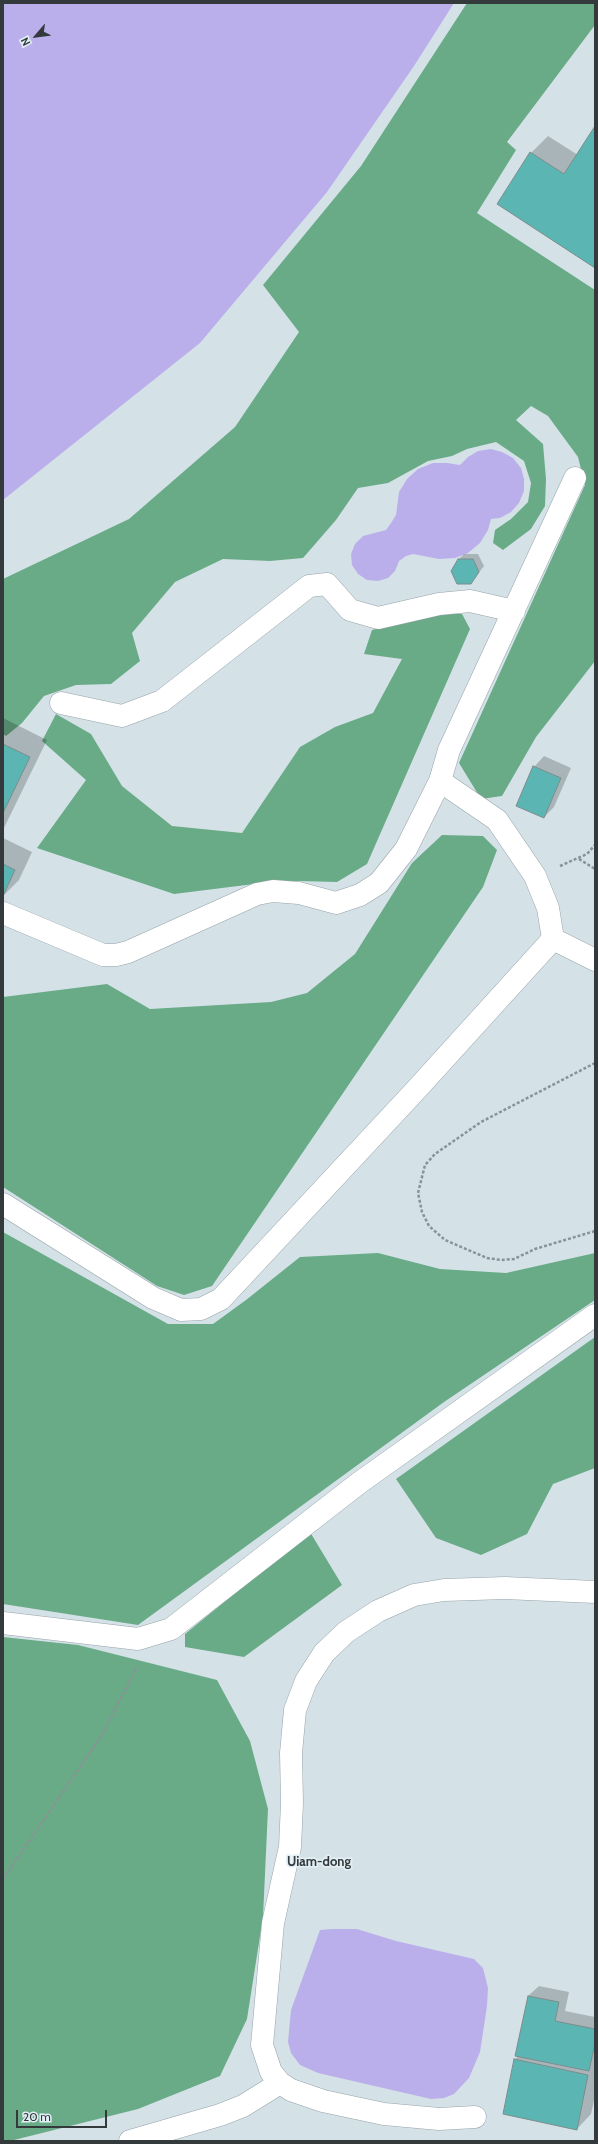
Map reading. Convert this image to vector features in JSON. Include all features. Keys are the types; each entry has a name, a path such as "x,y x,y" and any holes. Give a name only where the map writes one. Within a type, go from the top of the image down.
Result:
{"street":[{"path":"3,913 103,955 116,955 128,952 257,894 273,891 299,893 336,903 360,895 379,883 406,849 440,781 448,750 575,478"},
{"path":"61,703 122,716 162,701 309,586 327,584 350,610 378,618 438,604 470,601 514,610"},
{"path":"440,781 497,820 535,876 548,908 553,938"},
{"path":"553,938 595,960"},
{"path":"3,1204 153,1298 181,1310 201,1309 221,1299 415,1091 553,938"},
{"path":"3,1623 138,1639 171,1629 359,1483 595,1315"},
{"path":"475,2117 439,2119 384,2114 324,2100 291,2090 280,2083 271,2072 262,2045 273,1924 290,1847 292,1804 291,1754 295,1710 306,1681 324,1654 346,1632 378,1611 414,1595 444,1590 505,1588 595,1592"},
{"path":"130,2141 220,2115 243,2106 280,2083"}],"path":[{"path":"535,876 587,854 595,845"},
{"path":"579,858 595,869"},
{"path":"595,1063 481,1122 435,1154 425,1165 418,1193 422,1212 429,1226 445,1240 487,1258 502,1260 514,1259 535,1249 595,1231"},
{"path":"3,1879 100,1738 135,1668 140,1663"}],"green space":[{"path":"467,3 595,3 595,25 507,142 516,150 477,213 595,290 595,661 536,737 502,796 481,799 459,763 585,485 578,457 548,416 531,406 516,420 543,444 546,479 545,506 531,529 503,550 493,543 495,530 511,519 528,502 531,483 524,461 496,442 467,449 452,456 428,461 388,483 358,488 336,520 303,558 270,561 223,559 175,582 132,633 140,661 111,684 76,685 44,696 22,723 6,736 3,734 3,579 129,519 235,427 299,332 263,285 361,166"},
{"path":"432,614 462,614 470,629 367,864 337,882 299,881 254,884 174,894 37,848 86,780 42,741 56,714 91,734 122,786 172,826 242,833 300,747 335,727 373,713 402,659 364,654 372,630"},
{"path":"442,835 483,836 497,850 483,887 212,1286 184,1295 157,1286 3,1187 3,997 107,984 150,1009 271,1002 307,993 355,954 412,863"},
{"path":"3,1232 168,1324 213,1324 300,1257 378,1253 440,1269 506,1273 595,1253 595,1300 444,1402 138,1625 3,1604"},
{"path":"595,1337 595,1468 553,1484 527,1534 481,1555 436,1538 396,1479"},
{"path":"310,1532 342,1585 244,1657 185,1647 185,1634"},
{"path":"3,1637 78,1645 217,1680 250,1741 268,1809 263,1917 247,2019 220,2076 138,2109 10,2141 3,2141"}],"shaded area":[{"path":"3,3 454,3 414,66 327,192 200,343 3,500"},
{"path":"491,449 502,452 513,458 521,468 524,479 524,491 519,503 511,512 500,518 491,519 488,530 480,543 468,553 455,558 439,559 413,554 406,556 399,561 395,571 388,578 378,581 367,580 358,574 352,565 351,554 355,544 363,536 386,530 396,515 399,492 407,479 418,469 433,463 460,465 468,457 478,451"},
{"path":"357,1929 396,1941 474,1959 483,1968 488,1988 487,2006 480,2052 469,2078 454,2094 444,2098 431,2099 318,2073 300,2065 291,2053 288,2042 291,2010 320,1930"}],"building":[{"path":"595,126 595,268 497,204 530,152 564,174"},
{"path":"458,559 473,559 479,572 471,584 457,584 451,571"},
{"path":"3,744 30,757 3,813"},
{"path":"533,766 561,778 544,818 516,806"},
{"path":"3,864 15,870 3,896"},
{"path":"528,1996 559,2002 555,2021 595,2029 595,2043 589,2071 515,2056"},
{"path":"514,2059 588,2075 577,2130 503,2114"}],"district":[{"name":"Uiam-dong","path":"319,1862"}]}
